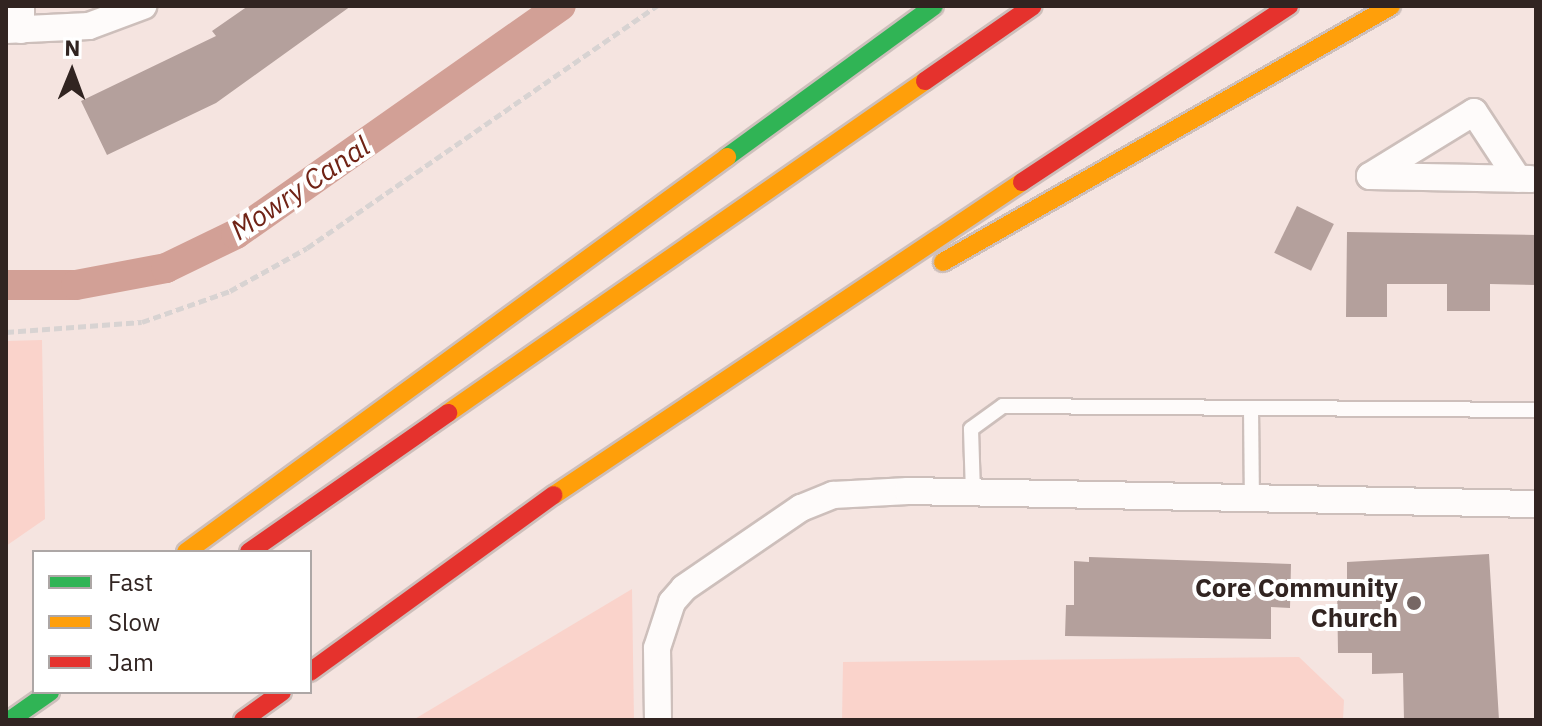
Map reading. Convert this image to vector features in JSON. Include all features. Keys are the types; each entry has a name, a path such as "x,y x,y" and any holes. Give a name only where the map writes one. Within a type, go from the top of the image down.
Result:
{"highway":[{"path":"189,550 934,6"},
{"path":"252,550 1033,6"},
{"path":"312,671 632,439 1289,6"},
{"path":"632,439 1391,6"},
{"path":"10,720 47,694"},
{"path":"243,720 279,694"}],"street":[{"path":"16,22 89,26 141,7"},
{"path":"1474,112 1527,179 1488,178 1370,176 1474,112"},
{"path":"658,720 659,631 664,615 684,588 801,508 825,498 855,492 1536,504"}],"lane":[{"path":"973,493 971,429 1003,406 1536,410"},
{"path":"1251,408 1252,498"}],"path":[{"path":"6,332 142,322 230,291 307,248 657,6"}],"shaded area":[{"path":"42,340 45,519 6,546 6,341"},
{"path":"632,589 634,720 413,720"},
{"path":"1299,657 1344,700 1343,720 842,720 843,662"}],"building":[{"path":"248,6 351,6 216,103 107,155 81,101 216,36 212,31"},
{"path":"1297,206 1334,224 1311,271 1274,253"},
{"path":"1347,232 1536,235 1536,285 1490,284 1490,311 1447,311 1447,284 1387,284 1387,317 1346,317"},
{"path":"1489,554 1499,720 1404,720 1403,673 1372,674 1372,653 1338,653 1337,584 1347,584 1347,562"},
{"path":"1089,557 1291,564 1290,608 1271,607 1271,639 1065,636 1066,605 1074,605 1074,561 1089,562"}],"waterway":[{"name":"Mowry Canal","path":"6,285 76,285 166,268 236,234 561,6"}],"traffic: fast":[{"path":"727,157 934,6"},
{"path":"10,720 47,694"}],"traffic: slow":[{"path":"943,262 1391,6"},
{"path":"448,413 925,81"},
{"path":"189,550 727,157"},
{"path":"554,495 1022,182"}],"traffic: jam":[{"path":"925,81 1033,6"},
{"path":"1022,182 1289,6"},
{"path":"252,550 448,413"},
{"path":"312,671 554,495"},
{"path":"243,720 279,694"}],"place":[{"name":"Core Community Church","path":"1414,603"}]}
